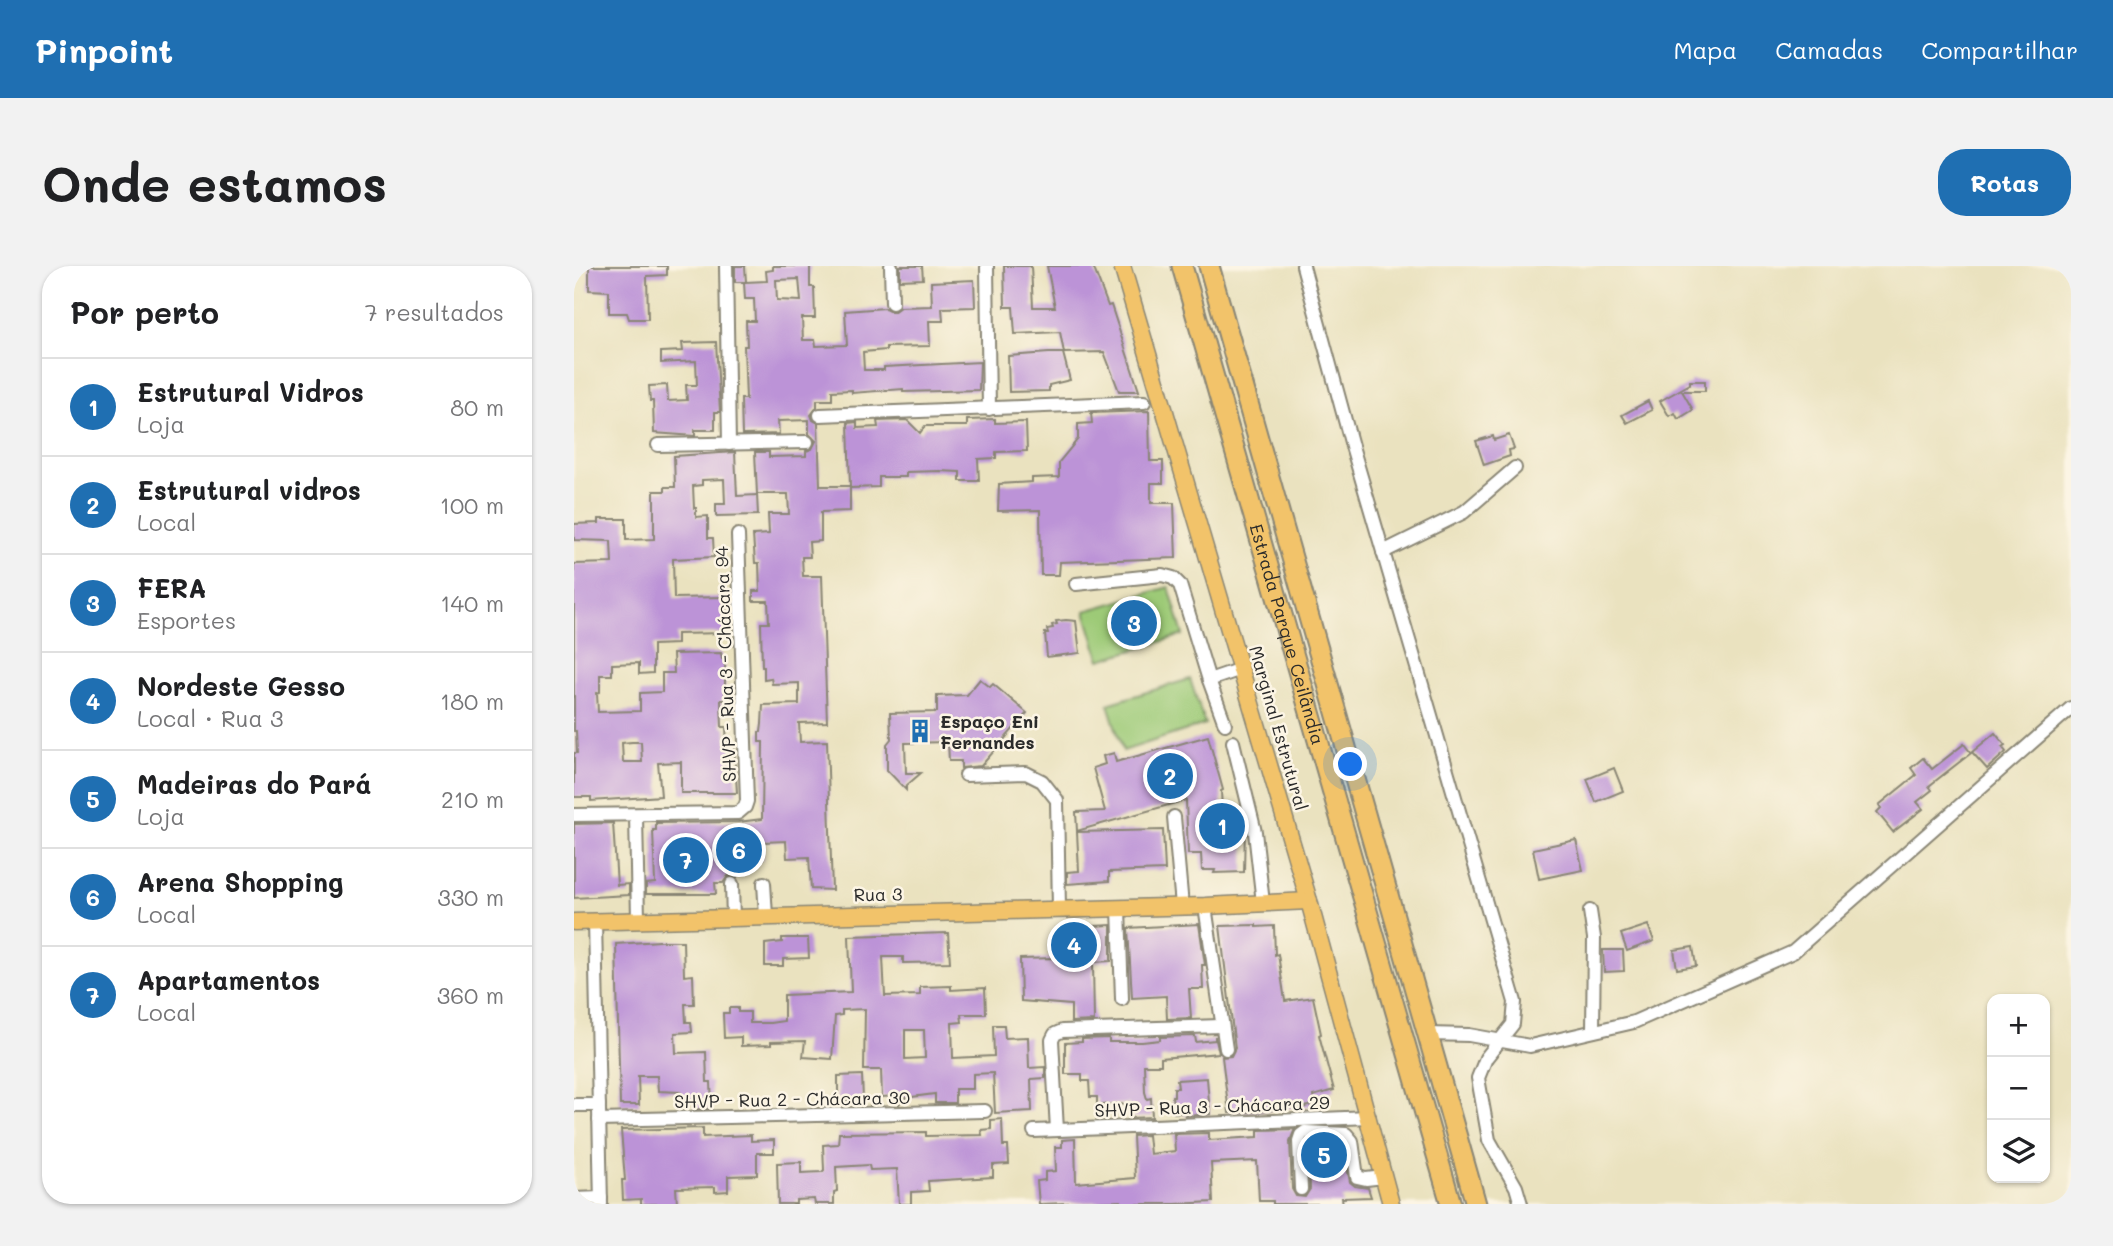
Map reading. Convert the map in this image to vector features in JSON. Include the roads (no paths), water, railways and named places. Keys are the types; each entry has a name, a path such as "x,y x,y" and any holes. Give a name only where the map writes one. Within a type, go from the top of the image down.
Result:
{"highway":[{"name":"Estrada Parque Ceilândia","path":"1182,266 1451,1204"},
{"name":"Estrada Parque Ceilândia","path":"1209,266 1476,1204"}],"main road":[{"name":"Marginal Estrutural","path":"1122,266 1309,901 1391,1204"},
{"name":"Rua 3","path":"574,922 1309,901"}],"street":[{"path":"726,266 729,444"},
{"path":"891,266 892,303"},
{"path":"987,266 989,409"},
{"path":"1303,266 1383,552 1515,1002 1513,1024 1486,1058 1478,1078 1489,1140 1516,1187 1521,1204"},
{"path":"820,415 1144,402"},
{"path":"658,445 807,442"},
{"path":"1383,552 1464,512 1515,468"},
{"name":"SHVP - Rua 3 - Chácara 94","path":"574,815 738,813 745,807 747,788 738,535"},
{"path":"1076,584 1162,575 1173,578 1180,585 1225,724"},
{"path":"1209,680 1241,669"},
{"path":"1428,1034 1469,1035 1530,1046 1633,1022 1793,952 2071,708"},
{"path":"1233,742 1255,832 1263,903"},
{"path":"967,775 1026,773 1042,781 1057,800 1059,909"},
{"path":"636,815 638,920"},
{"path":"1174,817 1182,906"},
{"path":"764,883 766,916"},
{"path":"732,884 733,919"},
{"path":"1205,905 1226,1049"},
{"path":"1119,908 1122,999"},
{"path":"1590,911 1594,938 1593,1031"},
{"path":"574,1199 601,1201 595,921"},
{"path":"1057,1130 1052,1040 1055,1034 1062,1031 1221,1026"},
{"path":"574,1105 599,1105"},
{"name":"SHVP - Rua 2 - Chácara 30","path":"599,1120 985,1111"},
{"name":"SHVP - Rua 3 - Chácara 29","path":"1034,1130 1369,1117"},
{"path":"1301,1189 1299,1141 1305,1132 1346,1134 1352,1141 1357,1177 1384,1177"}],"place":[{"name":"FERA","path":"1134,623"},
{"name":"Espaço Eni Fernandes","path":"920,731"},
{"name":"Estrutural vidros","path":"1170,776"},
{"name":"Estrutural Vidros","path":"1222,826"},
{"name":"Arena Shopping","path":"739,850"},
{"name":"Apartamentos","path":"686,860"},
{"name":"Nordeste Gesso","path":"1074,945"},
{"name":"Madeiras do Pará","path":"1324,1155"}]}
